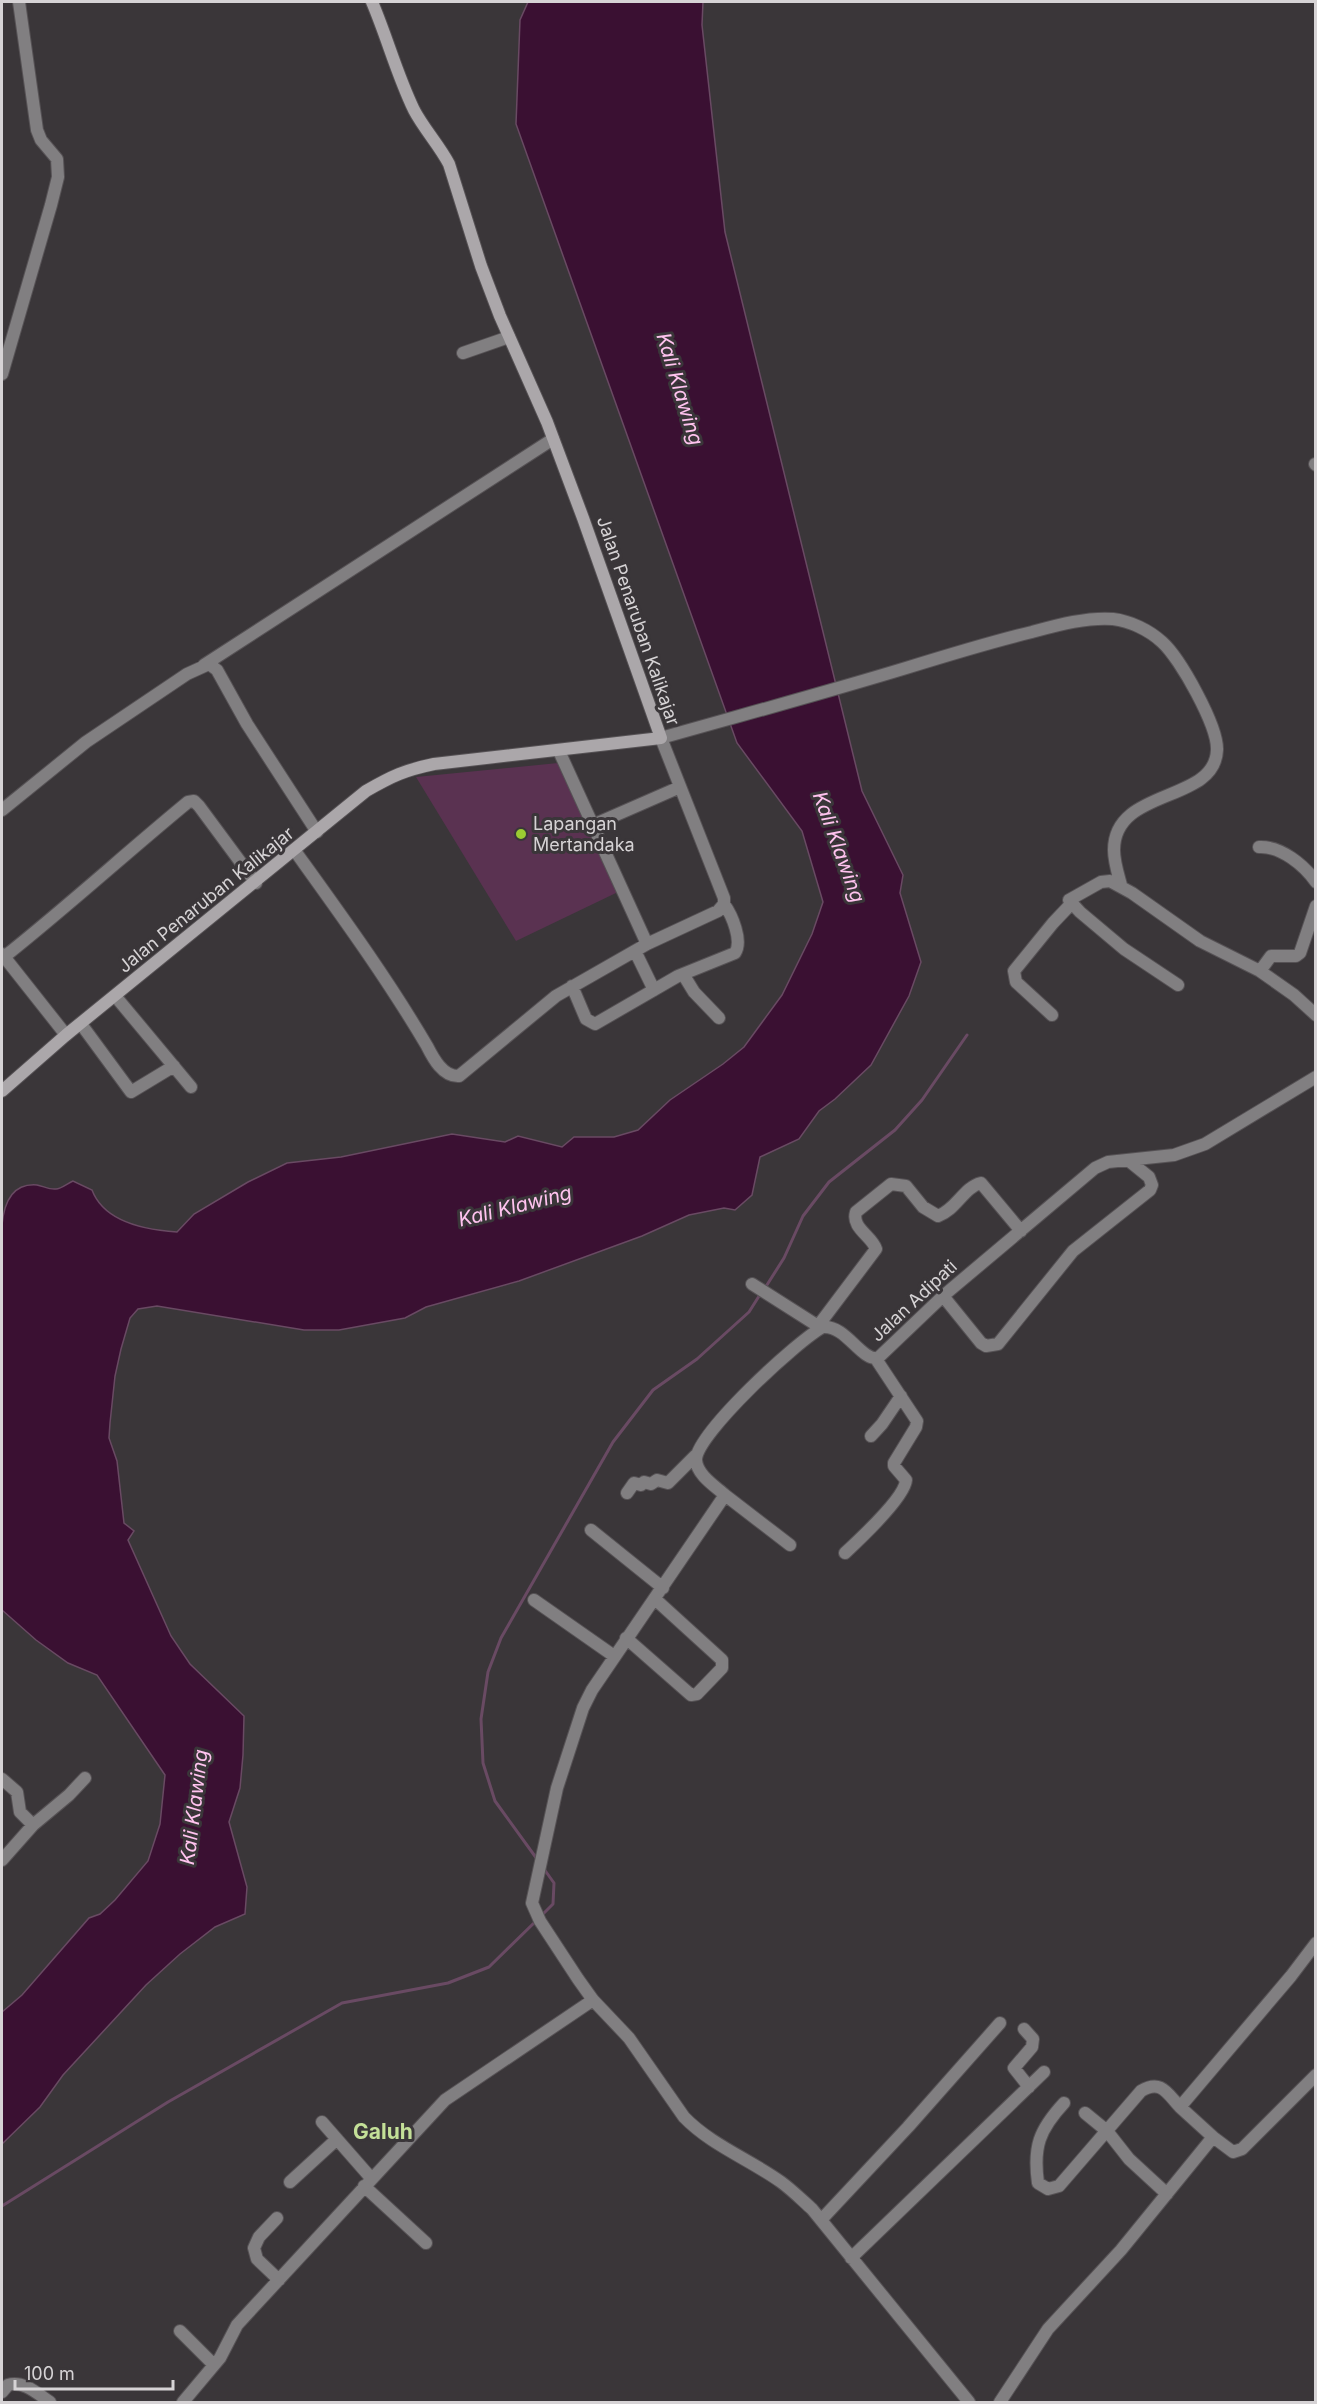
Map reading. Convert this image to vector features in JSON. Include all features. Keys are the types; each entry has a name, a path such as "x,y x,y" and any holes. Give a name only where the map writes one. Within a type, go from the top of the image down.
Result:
{"street":[{"path":"2,374 51,205 59,169 57,159 41,140 37,130 19,2"},
{"name":"Jalan Penaruban Kalikajar","path":"2,1091 66,1035 116,997 366,791 406,769 661,738 553,439 480,266 449,165 415,112 402,84 389,42 372,2"},
{"path":"463,353 509,337"},
{"path":"2,810 86,742 553,439"},
{"path":"572,986 586,1019 595,1024 683,974 738,950 732,917 724,904 724,898 661,738 992,642 1068,624 1113,619 1133,624 1157,638 1179,663 1195,692 1212,727 1217,750 1216,759 1207,774 1196,782 1133,811 1120,825 1114,850 1121,885"},
{"path":"204,665 214,665 247,724 317,832"},
{"path":"559,751 647,944"},
{"path":"593,825 680,787"},
{"path":"66,1035 3,955 46,924 109,867 188,802 194,801 199,806 256,883"},
{"path":"1259,846 1272,848 1296,862 1316,882"},
{"path":"295,851 395,991 433,1057 453,1077 464,1073 543,1005 572,986 647,944 718,911 724,904"},
{"path":"1178,985 1125,949 1069,901 1101,882 1110,881 1121,885 1200,941 1260,971 1294,995 1316,1015"},
{"path":"1052,1015 1016,982 1014,971 1071,904"},
{"path":"1260,971 1271,956 1296,956 1300,953 1316,906"},
{"path":"635,951 654,990"},
{"path":"683,974 694,992 719,1018"},
{"path":"116,997 191,1087"},
{"path":"81,1023 131,1092 174,1066"},
{"name":"Jalan Adipati","path":"817,1328 835,1329 870,1358 876,1359 943,1296 1095,1168 1108,1162 1174,1155 1205,1144 1316,1077"},
{"path":"943,1296 981,1343 986,1346 998,1344 1073,1251 1150,1190 1152,1185 1149,1177 1128,1160"},
{"path":"627,1493 636,1482 640,1485 644,1482 651,1484 657,1480 668,1483 697,1454 701,1446 746,1392 817,1328 876,1249 874,1243 856,1224 854,1219 856,1212 891,1184 906,1186 923,1207 938,1216 950,1209 975,1185 981,1183 1021,1231"},
{"path":"752,1284 817,1328"},
{"path":"845,1553 881,1517 906,1483 894,1463 916,1427 917,1421 876,1359"},
{"path":"871,1436 901,1396"},
{"path":"697,1454 696,1462 699,1470 725,1495 789,1545"},
{"path":"725,1495 663,1588 626,1638 586,1701 558,1788 532,1903 535,1914 593,2000 629,2038 684,2117 695,2128 781,2182 821,2220 969,2403"},
{"path":"591,1530 663,1588"},
{"path":"626,1638 691,1695 697,1694 722,1668 722,1660 655,1599"},
{"path":"534,1600 614,1656"},
{"path":"2,1860 33,1825 69,1795 85,1778"},
{"path":"2,1779 17,1792 20,1812 33,1825"},
{"path":"1180,2107 1316,1943"},
{"path":"200,2403 187,2398 214,2365 237,2325 368,2182 454,2093 593,2000"},
{"path":"821,2220 908,2127 1000,2023"},
{"path":"1024,2029 1033,2039 1033,2045 1014,2068 1029,2087"},
{"path":"851,2258 1044,2072"},
{"path":"1064,2103 1045,2123 1037,2149 1035,2166 1041,2187 1052,2189 1059,2186 1141,2091 1150,2086 1162,2088 1213,2137 1233,2152 1242,2149 1316,2075"},
{"path":"1085,2113 1107,2131 1129,2159 1167,2194"},
{"path":"322,2122 368,2182 426,2243"},
{"path":"1000,2403 1048,2329 1121,2250 1213,2137"},
{"path":"290,2182 337,2139"},
{"path":"277,2218 259,2237 254,2248 257,2259 279,2280"},
{"path":"180,2331 214,2365"},
{"path":"2,2392 8,2385 17,2383 50,2403"}],"shaded area":[{"name":"Lapangan Mertandaka","path":"558,763 618,892 516,941 416,777"}],"water":[{"name":"Kali Klawing","path":"528,2 703,2 702,25 725,232 862,791 903,875 900,893 921,962 909,996 871,1065 819,1111 799,1139 760,1157 752,1195 735,1210 724,1208 689,1215 642,1236 519,1281 426,1307 405,1318 339,1330 304,1330 157,1306 138,1309 130,1318 115,1376 109,1438 117,1461 124,1523 134,1531 128,1540 171,1636 190,1664 244,1716 240,1788 229,1822 247,1887 245,1914 215,1927 180,1954 146,1985 63,2075 40,2107 2,2144 2,2012 22,1995 89,1918 100,1914 115,1900 148,1861 160,1824 165,1775 97,1675 68,1663 36,1640 2,1610 2,1225 7,1202 21,1187 37,1185 56,1189 73,1181 92,1190 106,1210 116,1217 152,1229 177,1232 194,1214 248,1182 287,1163 341,1157 452,1134 505,1142 518,1136 562,1147 574,1137 614,1137 638,1130 670,1100 744,1047 782,995 812,934 823,902 802,831 737,743 516,124 520,20"}],"waterway":[{"path":"765,1288 784,1258 803,1216 829,1182 895,1130 922,1100 967,1035"},
{"path":"537,1859 495,1801 483,1763 481,1719 488,1672 501,1638 613,1442 653,1390 697,1359 749,1312 761,1293"},
{"path":"542,1915 553,1904 554,1883 544,1869"},
{"path":"2,2206 168,2102 342,2003 448,1983 489,1967 535,1922"}],"place":[{"name":"Lapangan Mertandaka","path":"521,834"}],"district":[{"name":"Galuh","path":"383,2132"}]}
